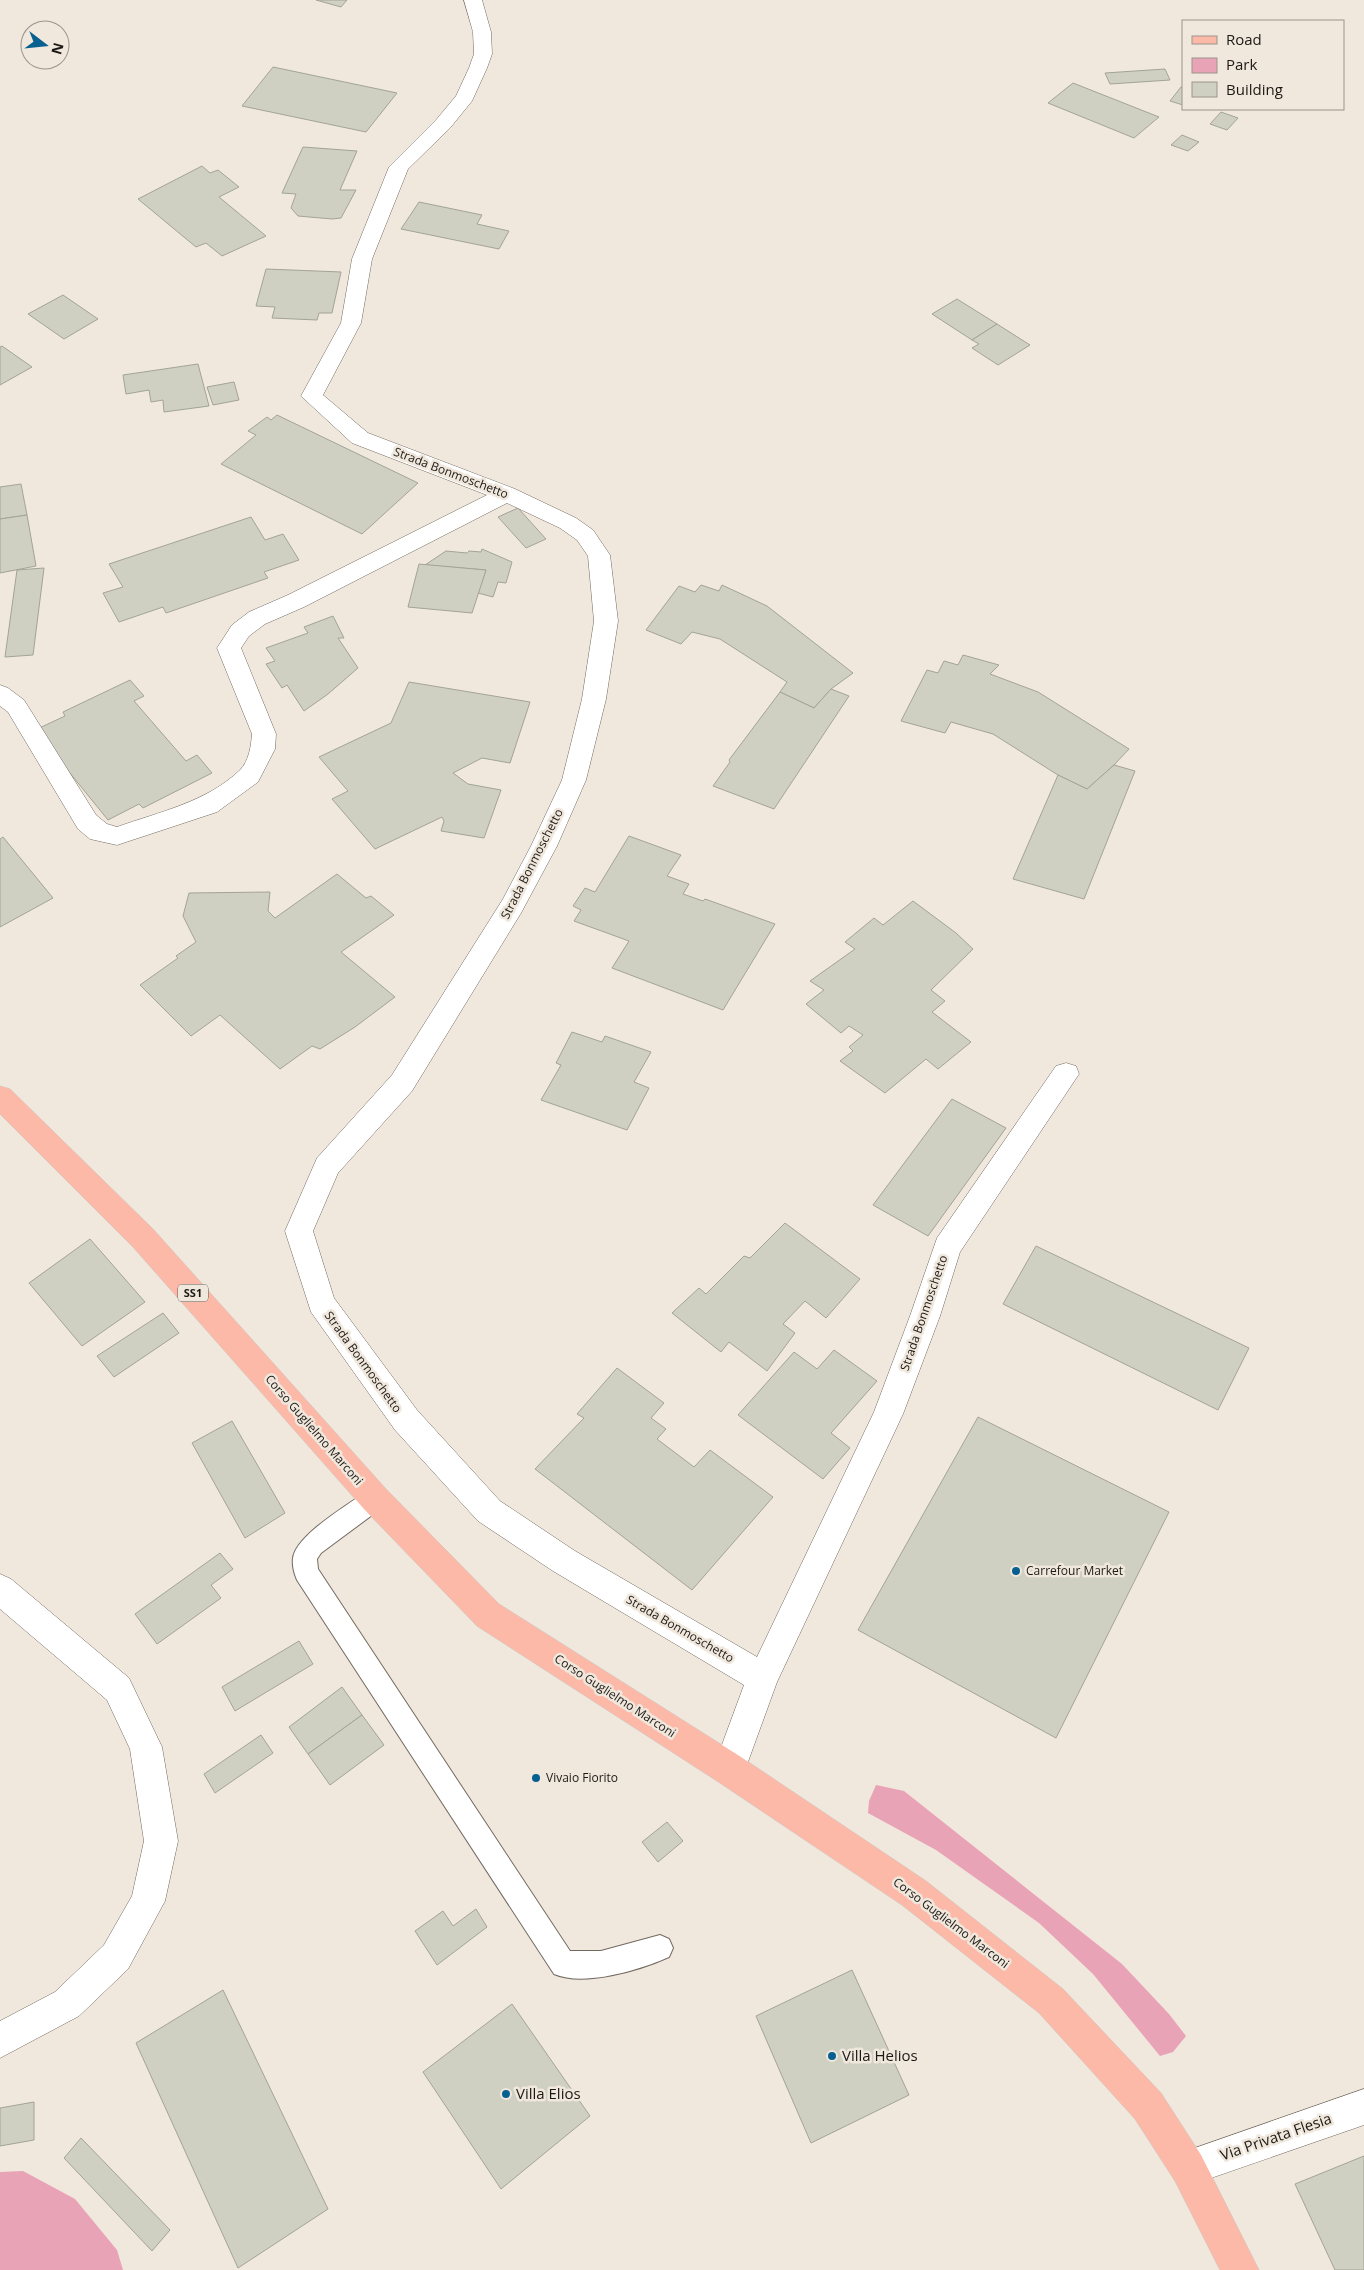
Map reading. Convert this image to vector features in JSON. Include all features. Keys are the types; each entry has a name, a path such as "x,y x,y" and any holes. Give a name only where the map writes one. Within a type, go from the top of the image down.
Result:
{"main road":[{"name":"Corso Guglielmo Marconi","path":"0,1097 143,1238 375,1499 488,1615 729,1769 914,1893 1051,2001 1148,2106 1188,2168 1240,2270"}],"street":[{"name":"Strada Bonmoschetto","path":"473,0 482,32 483,54 478,68 465,97 443,124 399,167 362,259 351,323 312,396 360,438 507,494 568,523 585,536 599,555 606,621 594,698 574,780 544,846 512,906 402,1083 327,1166 299,1231 321,1303 406,1420 489,1511 564,1560 763,1678"},
{"path":"0,694 16,706 87,822 99,832 117,836 208,805 249,776 257,764 263,749 264,734 229,648 234,636 261,616 296,601 507,494"},
{"name":"Strada Bonmoschetto","path":"729,1769 763,1678 888,1414 925,1316 947,1248 1066,1074"},
{"path":"0,1589 118,1689 146,1747 160,1841 148,1901 116,1957 67,2004 0,2040"},
{"name":"Via Privata Flesia","path":"1188,2168 1364,2107"}],"lane":[{"path":"375,1499 313,1545 305,1558 306,1572 563,1965 600,1964 660,1948"}],"green space":[{"path":"876,1785 904,1791 1122,1964 1169,2014 1186,2036 1173,2052 1160,2056 1093,1974 1039,1923 936,1850 868,1813 869,1801"},
{"path":"23,2171 75,2199 117,2250 123,2270 0,2270 0,2172"}],"building":[{"path":"316,0 347,0 341,7"},
{"path":"273,67 397,93 366,132 242,106"},
{"path":"1165,69 1170,80 1110,84 1105,73"},
{"path":"1073,83 1159,117 1134,138 1048,103"},
{"path":"1181,87 1182,87 1182,105 1170,101"},
{"path":"1221,112 1238,118 1227,130 1210,124"},
{"path":"1182,135 1199,142 1188,151 1171,145"},
{"path":"303,147 357,151 340,190 356,190 341,218 298,216 291,208 296,194 282,193"},
{"path":"202,166 210,173 218,170 239,187 219,197 266,236 222,256 206,243 196,247 138,199"},
{"path":"419,202 482,215 477,224 509,231 499,249 401,229"},
{"path":"266,269 341,272 332,313 319,313 317,320 272,318 275,307 256,306"},
{"path":"63,295 98,319 64,339 28,314"},
{"path":"957,299 997,324 972,340 932,314"},
{"path":"997,324 1030,345 998,365 972,348 979,344 972,340"},
{"path":"2,346 32,367 0,385 0,347"},
{"path":"198,364 209,406 164,412 163,400 151,402 149,390 126,394 123,375"},
{"path":"234,382 239,400 213,405 207,387"},
{"path":"277,415 418,483 362,534 221,464 256,435 248,431 267,417 271,420"},
{"path":"21,484 27,515 0,519 0,487"},
{"path":"518,508 546,539 526,548 498,517"},
{"path":"27,515 36,566 0,573 0,519"},
{"path":"251,517 265,540 283,534 299,560 264,572 268,578 166,613 163,607 119,622 103,593 123,587 109,564"},
{"path":"482,549 512,562 506,583 498,582 493,597 478,593 486,570 425,565 446,551 467,553 469,551 481,552"},
{"path":"419,564 486,570 472,613 408,607"},
{"path":"44,568 33,655 5,657 17,570"},
{"path":"701,585 719,591 722,585 767,606 853,673 831,689 814,708 780,692 787,682 720,639 692,632 681,644 646,630 679,586 695,592"},
{"path":"333,616 344,638 338,638 358,668 328,694 304,711 287,685 282,688 266,664 275,661 266,648 308,633 304,627"},
{"path":"963,655 999,665 990,674 1038,692 1129,749 1087,789 1058,775 993,734 951,722 945,733 901,721 927,670 938,673 944,661 958,665"},
{"path":"130,680 144,696 134,701 186,761 197,755 212,773 143,808 139,804 108,820 35,730 65,716 63,712"},
{"path":"409,682 530,702 510,763 482,758 453,773 468,784 501,790 484,838 441,831 444,821 442,817 375,849 332,799 348,791 319,757 391,723"},
{"path":"831,689 849,696 774,809 713,786 730,762 729,760 780,692 814,708"},
{"path":"1114,765 1135,771 1084,899 1013,879 1058,775 1087,789"},
{"path":"629,836 681,855 667,876 689,884 683,894 703,901 705,899 775,924 723,1010 612,968 629,941 574,921 581,910 573,906 585,888 595,892"},
{"path":"3,837 53,898 0,927 0,839"},
{"path":"337,874 366,898 371,896 394,915 341,952 395,997 355,1027 320,1049 312,1046 280,1069 220,1015 191,1036 140,985 178,958 176,956 196,942 183,916 189,893 270,892 268,911 275,918"},
{"path":"913,901 956,933 973,949 931,990 945,1001 932,1012 971,1042 938,1069 926,1059 885,1093 840,1061 853,1051 849,1047 863,1035 849,1026 841,1033 806,1004 824,990 810,981 855,949 845,942 874,918 883,925"},
{"path":"572,1032 602,1042 605,1036 651,1052 634,1082 649,1088 627,1130 541,1100 561,1065 556,1063"},
{"path":"952,1099 1006,1128 928,1236 873,1205"},
{"path":"785,1223 860,1279 826,1318 805,1301 783,1324 795,1333 767,1371 729,1342 721,1352 672,1313 699,1288 706,1294 744,1256 750,1258"},
{"path":"90,1239 145,1302 82,1346 29,1283"},
{"path":"1036,1246 1249,1348 1218,1410 1003,1304"},
{"path":"163,1313 179,1333 114,1377 97,1356"},
{"path":"834,1350 877,1381 831,1433 850,1448 823,1479 738,1415 794,1352 817,1369"},
{"path":"617,1368 664,1403 651,1418 666,1429 657,1439 694,1467 710,1450 773,1497 692,1590 535,1469 584,1418 577,1414"},
{"name":"Carrefour Market","path":"978,1417 1169,1512 1056,1738 858,1630"},
{"path":"232,1421 285,1513 245,1538 192,1443"},
{"path":"220,1553 233,1569 211,1585 221,1598 157,1644 135,1614"},
{"path":"299,1641 313,1664 235,1711 222,1687"},
{"path":"342,1687 362,1715 308,1754 289,1727"},
{"path":"362,1715 384,1745 330,1785 308,1754"},
{"path":"261,1735 273,1753 215,1793 204,1774"},
{"path":"667,1822 683,1841 658,1862 642,1842"},
{"path":"476,1909 487,1927 437,1965 415,1931 443,1911 453,1926"},
{"name":"Villa Helios","path":"852,1970 909,2095 811,2143 756,2016"},
{"path":"223,1990 328,2209 238,2268 136,2043"},
{"name":"Villa Elios","path":"512,2004 590,2116 501,2189 423,2072"},
{"path":"34,2102 34,2140 0,2146 0,2108"},
{"path":"81,2138 170,2230 152,2251 64,2158"},
{"path":"1364,2156 1364,2270 1335,2270 1295,2184"}],"place":[{"name":"Carrefour Market","path":"1016,1571"},
{"name":"Vivaio Fiorito","path":"536,1778"},
{"name":"Villa Helios","path":"832,2056"},
{"name":"Villa Elios","path":"506,2094"}]}
